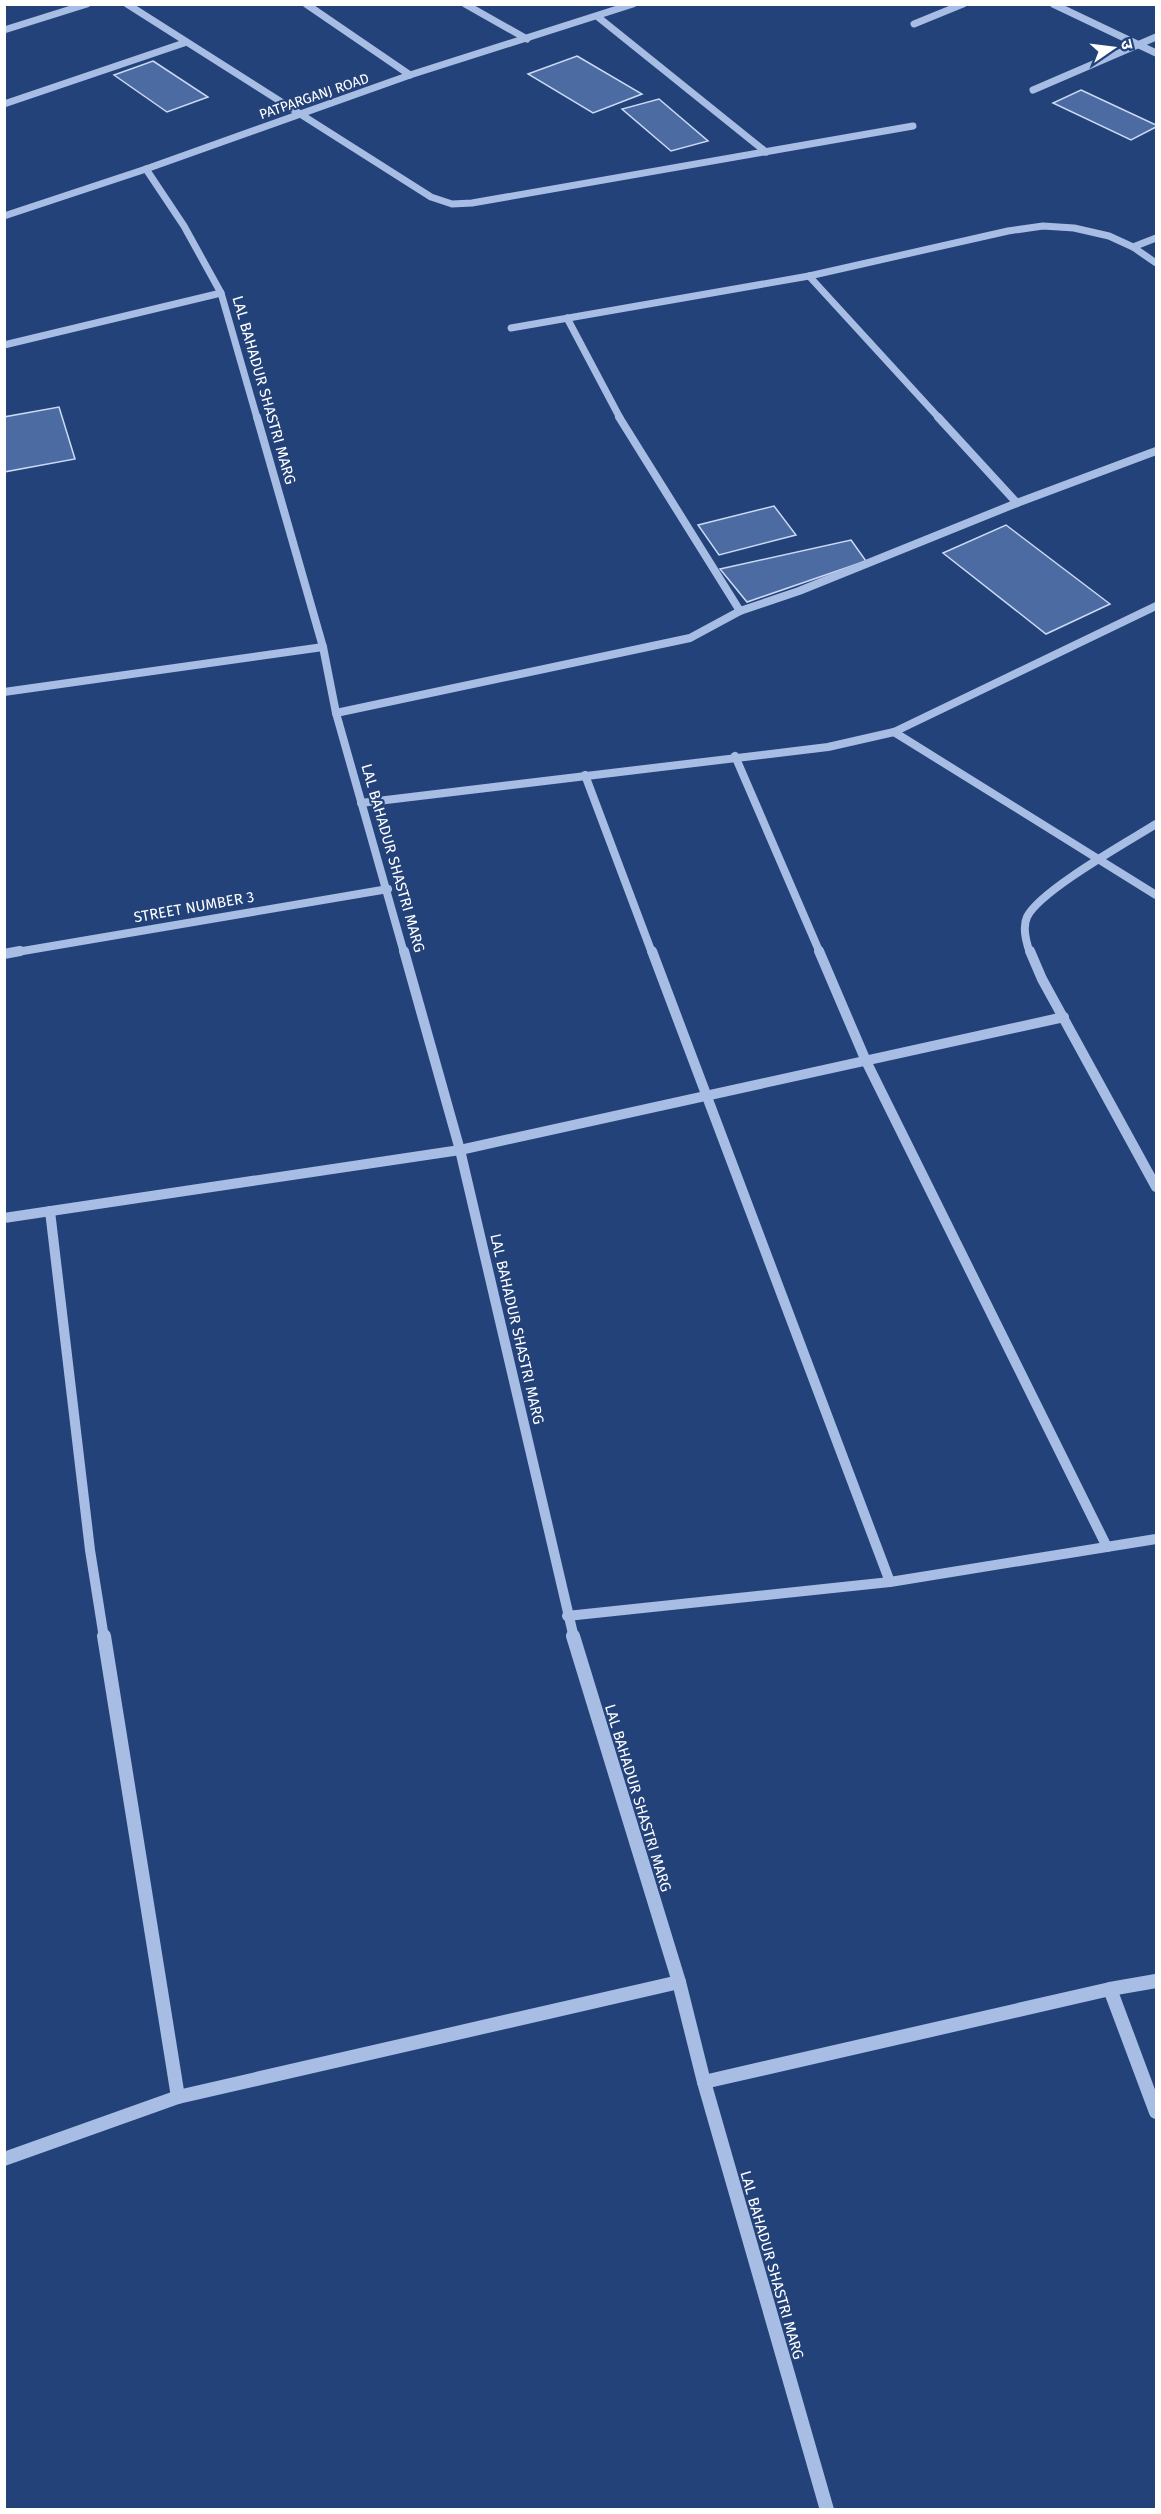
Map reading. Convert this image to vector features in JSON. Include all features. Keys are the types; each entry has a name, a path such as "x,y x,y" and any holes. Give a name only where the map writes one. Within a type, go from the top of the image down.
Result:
{"street":[{"path":"4,30 87,4"},
{"path":"127,4 184,43 431,196 452,204 472,203 913,126"},
{"path":"306,4 410,75"},
{"path":"465,4 527,39"},
{"name":"PATPARGANJ ROAD","path":"4,216 146,169 410,75 633,4"},
{"path":"914,24 963,4"},
{"path":"1053,4 1156,53"},
{"path":"598,17 766,152"},
{"path":"1033,90 1156,37"},
{"path":"4,104 184,43"},
{"name":"LAL BAHADUR SHASTRI MARG","path":"146,169 184,226 221,293 323,647 336,713 388,889 460,1150 567,1616 679,1982 704,2082 827,2510"},
{"path":"511,328 809,276 1042,226 1074,228 1109,236 1133,247 1156,263"},
{"path":"1133,247 1156,238"},
{"path":"809,276 1017,503"},
{"path":"4,345 221,293"},
{"path":"567,318 607,397 740,611"},
{"path":"336,713 690,638 740,611 800,591 1017,503 1156,451"},
{"path":"361,803 735,756 828,747 894,732 1156,606"},
{"path":"4,692 323,647"},
{"path":"894,732 1156,895"},
{"path":"735,756 866,1061 1107,1547"},
{"path":"585,775 890,1581"},
{"path":"1156,824 1043,897 1027,917 1026,941 1042,979 1156,1187"},
{"name":"STREET NUMBER 3","path":"4,954 388,889"},
{"path":"4,1218 460,1150 1064,1017"},
{"path":"50,1211 90,1550 178,2097"},
{"path":"567,1616 890,1581 1156,1539"},
{"path":"704,2082 1110,1989 1156,1981"},
{"path":"4,2159 178,2097 679,1982"},
{"path":"1110,1989 1156,2112"}],"building":[{"path":"577,56 642,94 593,113 528,74"},
{"path":"153,61 208,97 167,112 114,75"},
{"path":"1081,90 1156,127 1131,140 1053,103"},
{"path":"659,99 708,141 671,151 622,109"},
{"path":"59,407 75,459 4,472 4,417"},
{"path":"774,506 796,535 719,555 698,525"},
{"path":"1006,525 1110,604 1046,634 943,553"},
{"path":"851,540 866,561 747,602 720,569"}]}
